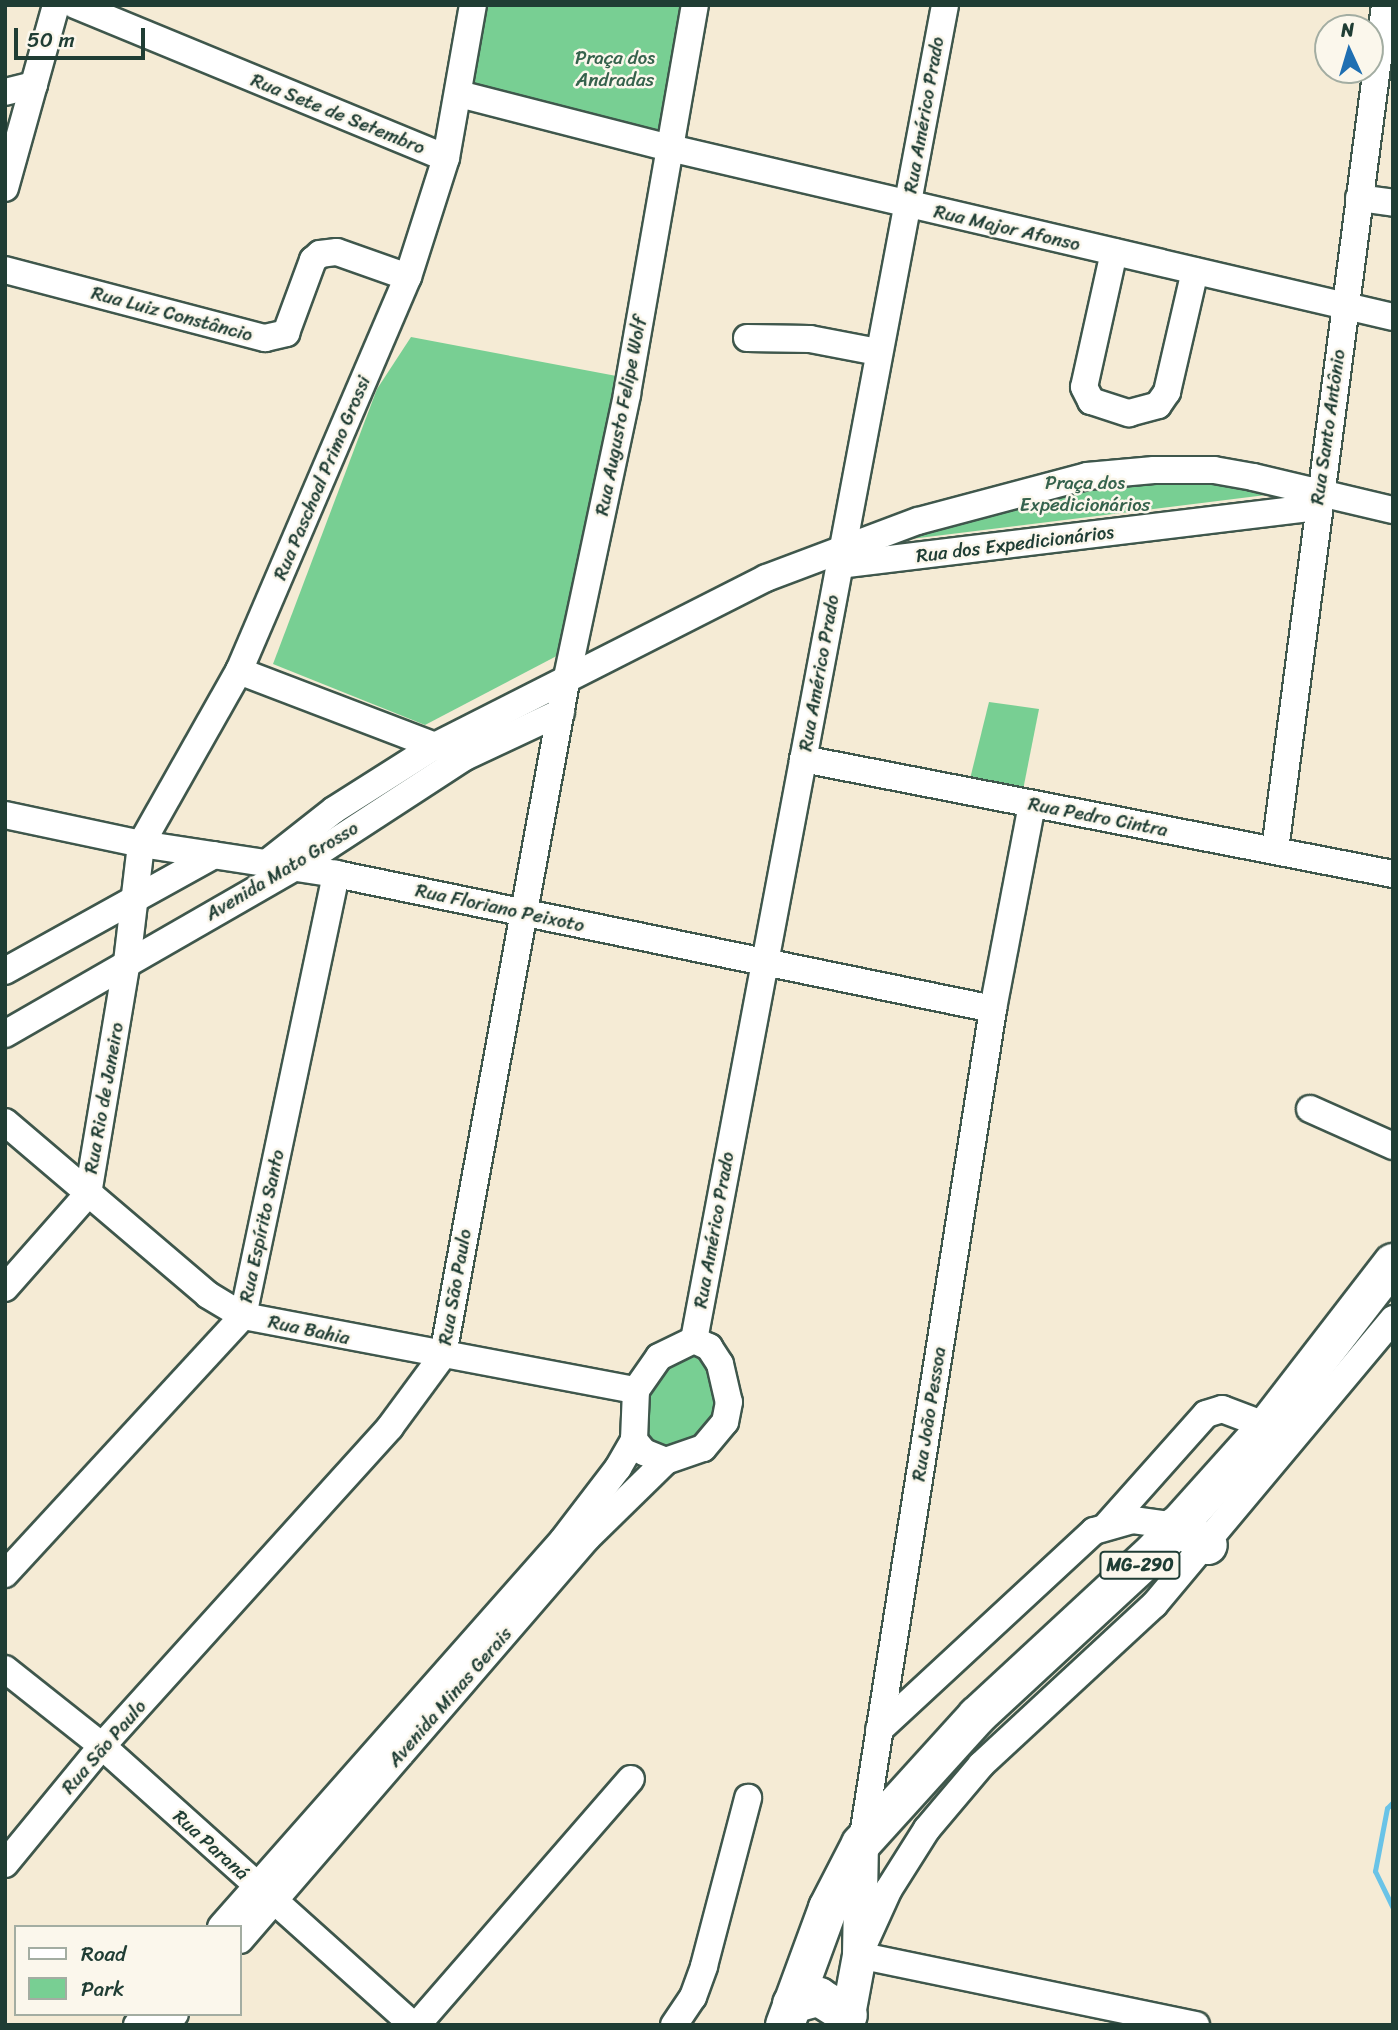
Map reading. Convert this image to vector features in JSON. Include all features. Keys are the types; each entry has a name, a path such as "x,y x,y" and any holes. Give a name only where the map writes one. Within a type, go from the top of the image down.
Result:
{"highway":[{"name":"MG-290","path":"789,2014 828,1908 862,1844 942,1752 1192,1536 1267,1426 1393,1263"},
{"path":"789,2014 819,1997 847,2020"}],"main road":[{"name":"Rua João Pessoa","path":"847,2020 859,1955 862,1844"}],"street":[{"path":"5,188 56,5"},
{"name":"Rua Sete de Setembro","path":"75,5 446,158"},
{"path":"469,6 459,94 670,148 695,5"},
{"name":"Rua Américo Prado","path":"694,1340 767,962 944,5"},
{"name":"Rua Santo Antônio","path":"1275,850 1318,499 1385,5"},
{"path":"5,92 34,85"},
{"name":"Rua Paschoal Primo Grossi","path":"141,844 239,671 408,277 446,158 459,94"},
{"name":"Rua Major Afonso","path":"670,148 1393,317"},
{"name":"Rua Augusto Felipe Wolf","path":"566,682 627,394 670,148"},
{"path":"1359,198 1393,203"},
{"name":"Rua Luiz Constâncio","path":"5,270 265,338 286,333 313,260 320,254 337,252 408,277"},
{"path":"1114,252 1084,387 1091,401 1129,413 1158,405 1167,392 1195,271"},
{"path":"747,338 810,339 878,352"},
{"path":"841,556 1087,476 1214,470 1318,499 1393,510"},
{"name":"Rua dos Expedicionários","path":"841,556 1318,499"},
{"name":"Avenida Mato Grosso","path":"268,862 334,810 435,746 566,682 766,578 841,556"},
{"path":"239,671 464,757"},
{"name":"Rua São Paulo","path":"5,1864 102,1746 390,1427 443,1355 566,682"},
{"name":"Avenida Mato Grosso","path":"5,1034 296,867 464,757 561,712"},
{"name":"Rua Pedro Cintra","path":"803,759 1393,874"},
{"name":"Rua João Pessoa","path":"862,1844 993,1009 1032,805"},
{"name":"Rua Floriano Peixoto","path":"9,822 336,874 993,1009"},
{"name":"Rua Rio de Janeiro","path":"5,1288 88,1194 127,962 132,898 141,844"},
{"path":"5,971 132,898 214,855"},
{"name":"Rua Espírito Santo","path":"5,1574 243,1316 336,874"},
{"path":"1310,1110 1393,1146"},
{"name":"Rua Bahia","path":"5,1122 208,1295 243,1316 636,1390"},
{"path":"1196,2025 859,1955 906,1858 981,1765 1154,1605 1192,1536 1393,1319"},
{"path":"694,1340 709,1347 720,1364 729,1402 725,1422 703,1448 666,1461 644,1452 634,1440 636,1390 659,1357 694,1340"},
{"path":"1108,1524 1206,1414 1222,1409 1267,1426"},
{"name":"Avenida Minas Gerais","path":"242,1936 265,1893 563,1540 618,1468 634,1440"},
{"name":"Avenida Minas Gerais","path":"224,1925 265,1893 588,1537 666,1461"},
{"path":"879,1730 1094,1531 1108,1524 1133,1520 1192,1536"},
{"name":"Rua Paraná","path":"5,1669 102,1746 415,2025"},
{"path":"415,2025 631,1779"},
{"path":"674,2025 693,1997 704,1966 748,1798"}],"green space":[{"name":"Praça dos Andradas","path":"475,5 695,5 670,148 459,94"},
{"path":"411,337 627,378 570,649 425,725 273,664 377,389"},
{"name":"Praça dos Expedicionários","path":"1164,465 1275,494 854,546"},
{"path":"989,702 1039,709 1023,790 970,779"},
{"path":"700,1354 723,1393 711,1429 664,1453 647,1439 649,1384 679,1355"}],"waterway":[{"path":"1393,1802 1387,1808 1375,1871 1393,1908"}]}
